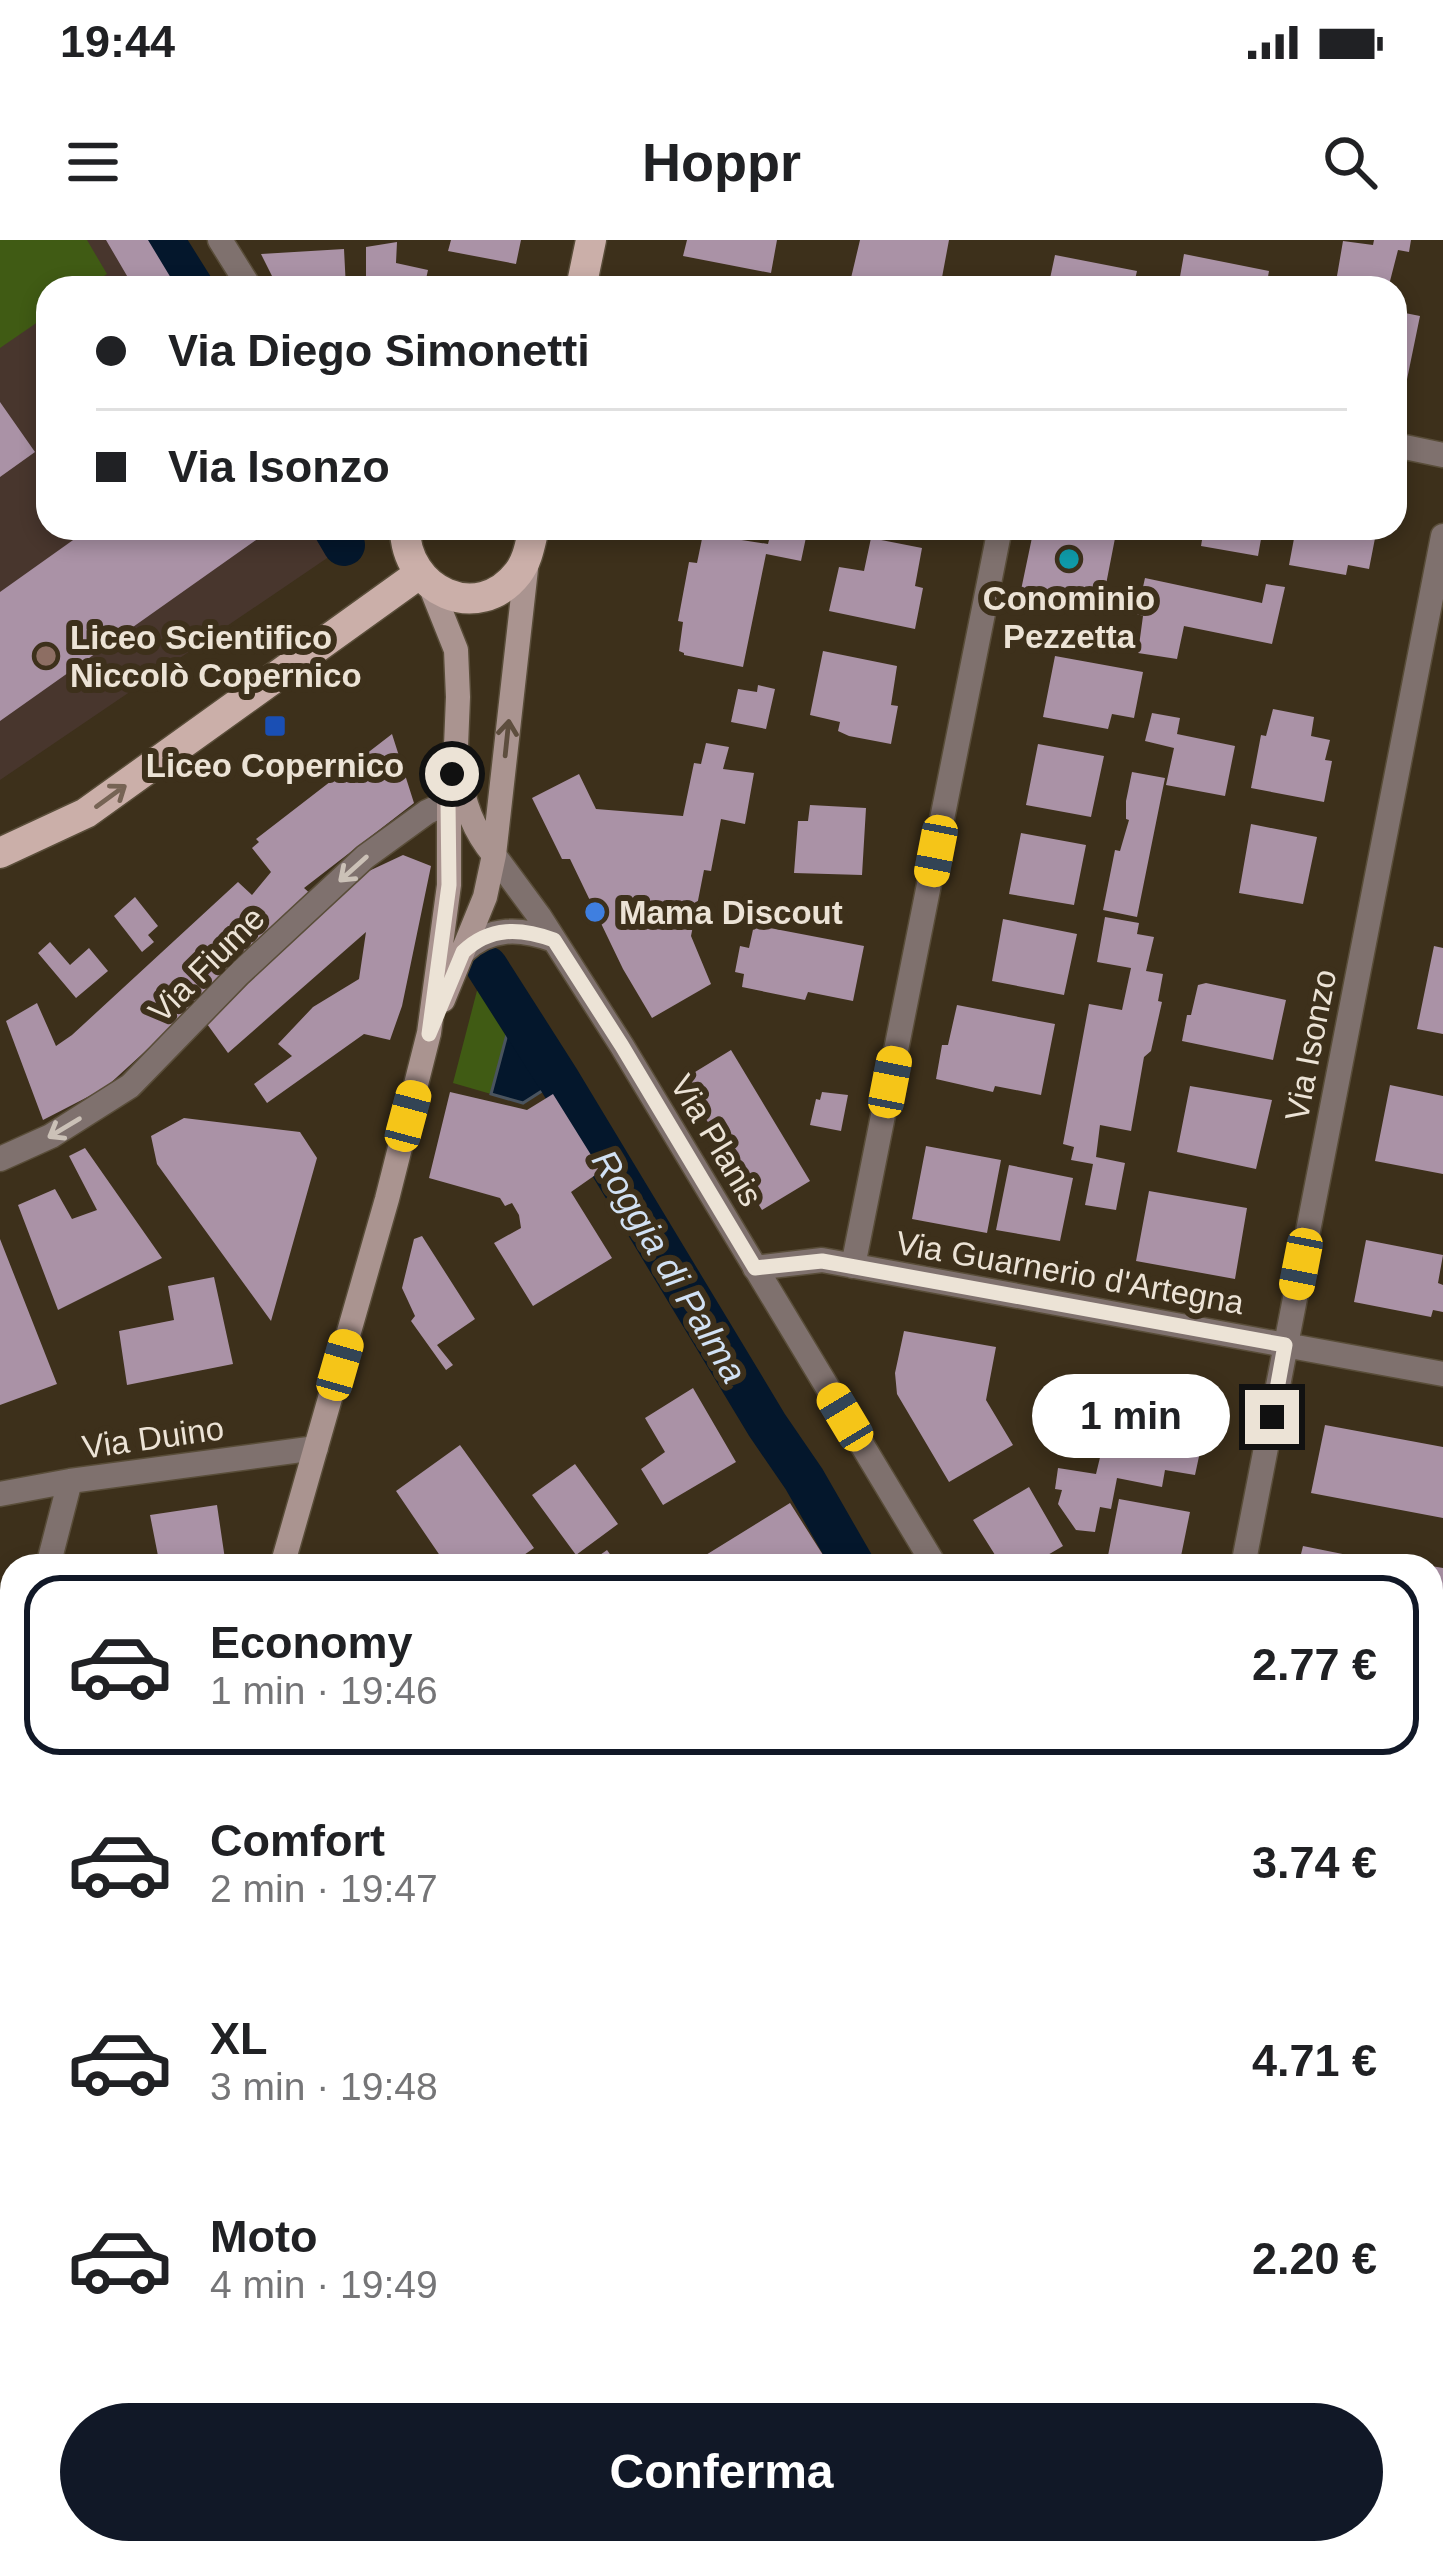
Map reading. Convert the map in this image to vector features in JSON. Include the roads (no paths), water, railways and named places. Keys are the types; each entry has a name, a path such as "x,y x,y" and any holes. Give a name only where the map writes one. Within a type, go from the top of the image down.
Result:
{"main road":[{"path":"584,276 592,240"},
{"path":"406,540 424,579 471,598 506,585 518,573 530,540"},
{"path":"285,1554 429,1034 484,897 494,855 530,540"},
{"path":"0,853 86,813 424,579"},
{"name":"Via Planis","path":"424,579 456,650 458,698 448,802 449,885 429,1034"},
{"name":"Via Planis","path":"456,746 469,814 494,855"}],"street":[{"path":"220,240 242,276"},
{"path":"1407,447 1443,454"},
{"name":"Via Isonzo","path":"1245,1554 1443,536"},
{"path":"853,1266 998,540"},
{"name":"Via Fiume","path":"0,1159 51,1136 130,1086 239,974 365,857 448,802"},
{"name":"Via Planis","path":"494,855 622,1046 928,1554"},
{"path":"463,952 490,934 513,929 554,940"},
{"name":"Via Guarnerio d'Artegna","path":"755,1268 822,1261 1443,1374"},
{"name":"Via Duino","path":"0,1494 316,1448"},
{"path":"51,1554 70,1481"}],"water":[{"path":"514,1008 559,1080 523,1103 491,1094"}],"waterway":[{"name":"Roggia di Palma","path":"163,240 186,276"},
{"name":"Roggia di Palma","path":"341,540 344,545"},
{"name":"Roggia di Palma","path":"487,967 847,1554"}],"place":[{"name":"Conominio Pezzetta","path":"1069,559"},
{"name":"Liceo Scientifico Niccolò Copernico","path":"46,656"},
{"name":"Liceo Copernico","path":"275,726"},
{"name":"Mama Discout","path":"595,912"}]}
